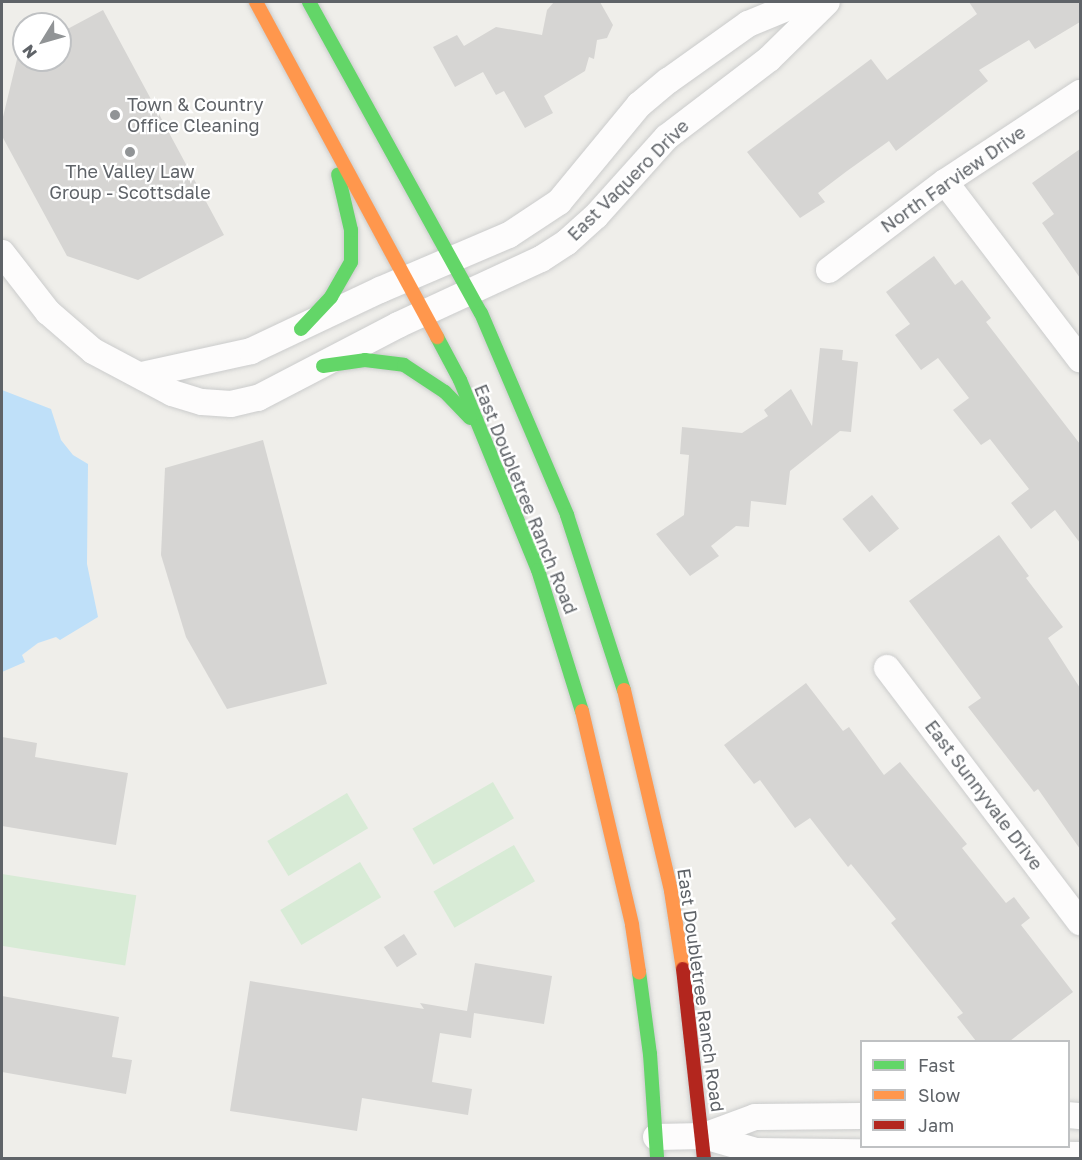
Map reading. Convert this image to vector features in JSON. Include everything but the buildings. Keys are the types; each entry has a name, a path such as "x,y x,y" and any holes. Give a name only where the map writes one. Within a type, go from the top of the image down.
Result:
{"main road":[{"name":"East Doubletree Ranch Road","path":"256,2 426,312 484,433 553,613 594,756 639,965 657,1148"},
{"name":"East Doubletree Ranch Road","path":"309,2 470,292 567,515 630,710 677,921 704,1147"},
{"path":"301,328 331,297 351,262 351,230 330,137"},
{"path":"323,366 366,360 404,365 445,392 484,433"}],"street":[{"name":"East Vaquero Drive","path":"142,375 251,351 408,278 509,235 559,202 639,105 748,24 801,2"},
{"name":"East Vaquero Drive","path":"2,254 48,312 72,336 93,351 142,375 172,393 202,402 231,404 278,390 426,312 541,259 567,242 667,137 769,59 827,2"},
{"name":"North Farview Drive","path":"829,270 945,182 1080,93"},
{"path":"639,105 667,137"},
{"path":"584,172 612,197"},
{"path":"945,182 1080,359"},
{"name":"East Sunnyvale Drive","path":"888,668 1080,922"},
{"path":"704,1147 755,1117 860,1116"},
{"path":"657,1148 704,1147 756,1151 1017,1152 1080,1155"}],"green space":[{"path":"493,782 514,818 433,865 412,828"},
{"path":"347,793 368,828 288,876 267,841"},
{"path":"514,845 535,881 454,928 433,892"},
{"path":"360,862 381,897 301,945 280,910"},
{"path":"2,874 136,895 125,965 2,946"}],"water":[{"path":"2,390 51,409 61,440 73,455 88,464 87,564 98,617 60,640 56,637 38,643 22,655 25,662 2,672"}],"traffic: fast":[{"path":"309,2 481,313 567,515 624,690"},
{"path":"301,329 331,297 351,262 351,230 338,174"},
{"path":"437,337 460,380 538,570 582,711"},
{"path":"323,366 365,360 404,365 445,392 470,418"},
{"path":"639,972 650,1054 657,1158"}],"traffic: slow":[{"path":"256,2 437,337"},
{"path":"624,690 671,891 683,969"},
{"path":"582,711 632,925 639,972"}],"traffic: jam":[{"path":"683,969 704,1158"}],"place":[{"name":"Town & Country Office Cleaning","path":"115,115"},
{"name":"The Valley Law Group - Scottsdale","path":"130,152"}]}
